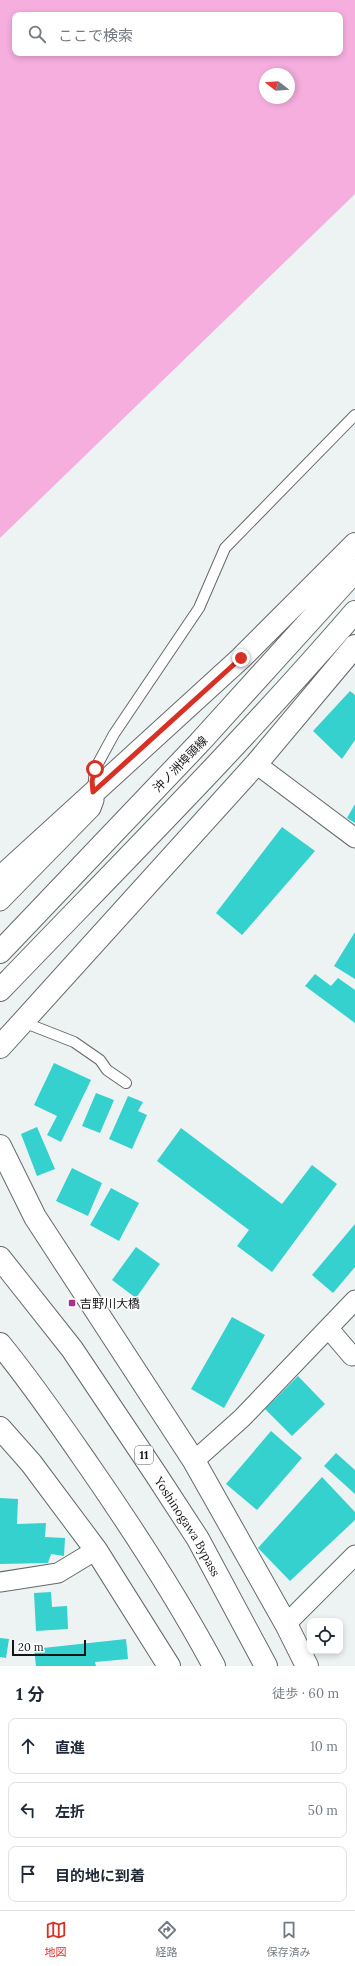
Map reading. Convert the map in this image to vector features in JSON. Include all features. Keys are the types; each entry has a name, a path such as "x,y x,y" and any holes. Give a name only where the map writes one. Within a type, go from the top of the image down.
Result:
{"main road":[{"path":"0,878 241,658 355,544"},
{"name":"沖ノ洲埠頭線","path":"0,952 200,742 355,572"},
{"path":"0,990 213,769 307,668 355,612"},
{"path":"0,1047 256,764 355,646"},
{"path":"0,1146 35,1217 194,1461 286,1624 307,1666"},
{"name":"Yoshinogawa Bypass","path":"0,1258 72,1349 156,1473 198,1539 266,1666"},
{"path":"0,1344 29,1379 116,1505 172,1593 214,1666"},
{"path":"0,1428 31,1464 96,1550 169,1666"}],"street":[{"path":"256,764 355,838"},
{"path":"0,901 91,808 94,800 93,792"},
{"path":"194,1461 242,1418 329,1329 355,1300"},
{"path":"329,1329 352,1356"},
{"path":"0,1582 58,1573 96,1550"},
{"path":"286,1624 355,1555"}],"lane":[{"path":"93,792 92,781 95,769 114,734 198,608 225,548 355,415"},
{"path":"23,1022 74,1042 100,1060 107,1070 126,1083"}],"shaded area":[{"path":"0,0 355,0 355,194 0,538"}],"building":[{"path":"350,691 355,695 355,740 342,759 313,731"},
{"path":"355,804 355,823 347,818"},
{"path":"282,827 315,851 242,935 216,913"},
{"path":"355,932 355,979 334,966"},
{"path":"315,974 331,986 338,978 355,990 355,1023 305,986"},
{"path":"54,1063 91,1080 61,1142 47,1135 57,1116 34,1105"},
{"path":"96,1093 114,1100 100,1133 82,1126"},
{"path":"128,1096 143,1102 138,1111 147,1115 132,1149 109,1139"},
{"path":"37,1127 55,1169 37,1176 21,1134"},
{"path":"181,1128 282,1204 312,1165 337,1184 272,1272 237,1246 249,1230 157,1161"},
{"path":"72,1168 102,1183 88,1216 56,1201"},
{"path":"111,1188 139,1203 119,1241 90,1225"},
{"path":"355,1224 355,1267 333,1293 312,1275"},
{"path":"136,1247 160,1264 136,1298 112,1280"},
{"path":"232,1317 265,1335 224,1408 191,1389"},
{"path":"298,1376 325,1404 292,1436 265,1409"},
{"path":"271,1431 302,1458 257,1510 226,1484"},
{"path":"336,1453 355,1470 355,1494 324,1466"},
{"path":"322,1477 355,1512 355,1520 290,1581 258,1548"},
{"path":"0,1498 18,1499 17,1524 46,1523 45,1537 65,1538 64,1556 51,1554 48,1563 0,1564"},
{"path":"51,1592 52,1607 67,1606 68,1629 36,1631 34,1593"},
{"path":"0,1638 9,1639 6,1658 0,1657"},
{"path":"126,1639 128,1659 95,1662 96,1666 36,1666 34,1649"}],"place":[{"name":"吉野川大橋","path":"72,1303"}],"route":[{"path":"95,769 92,781 93,792 241,658"}]}
